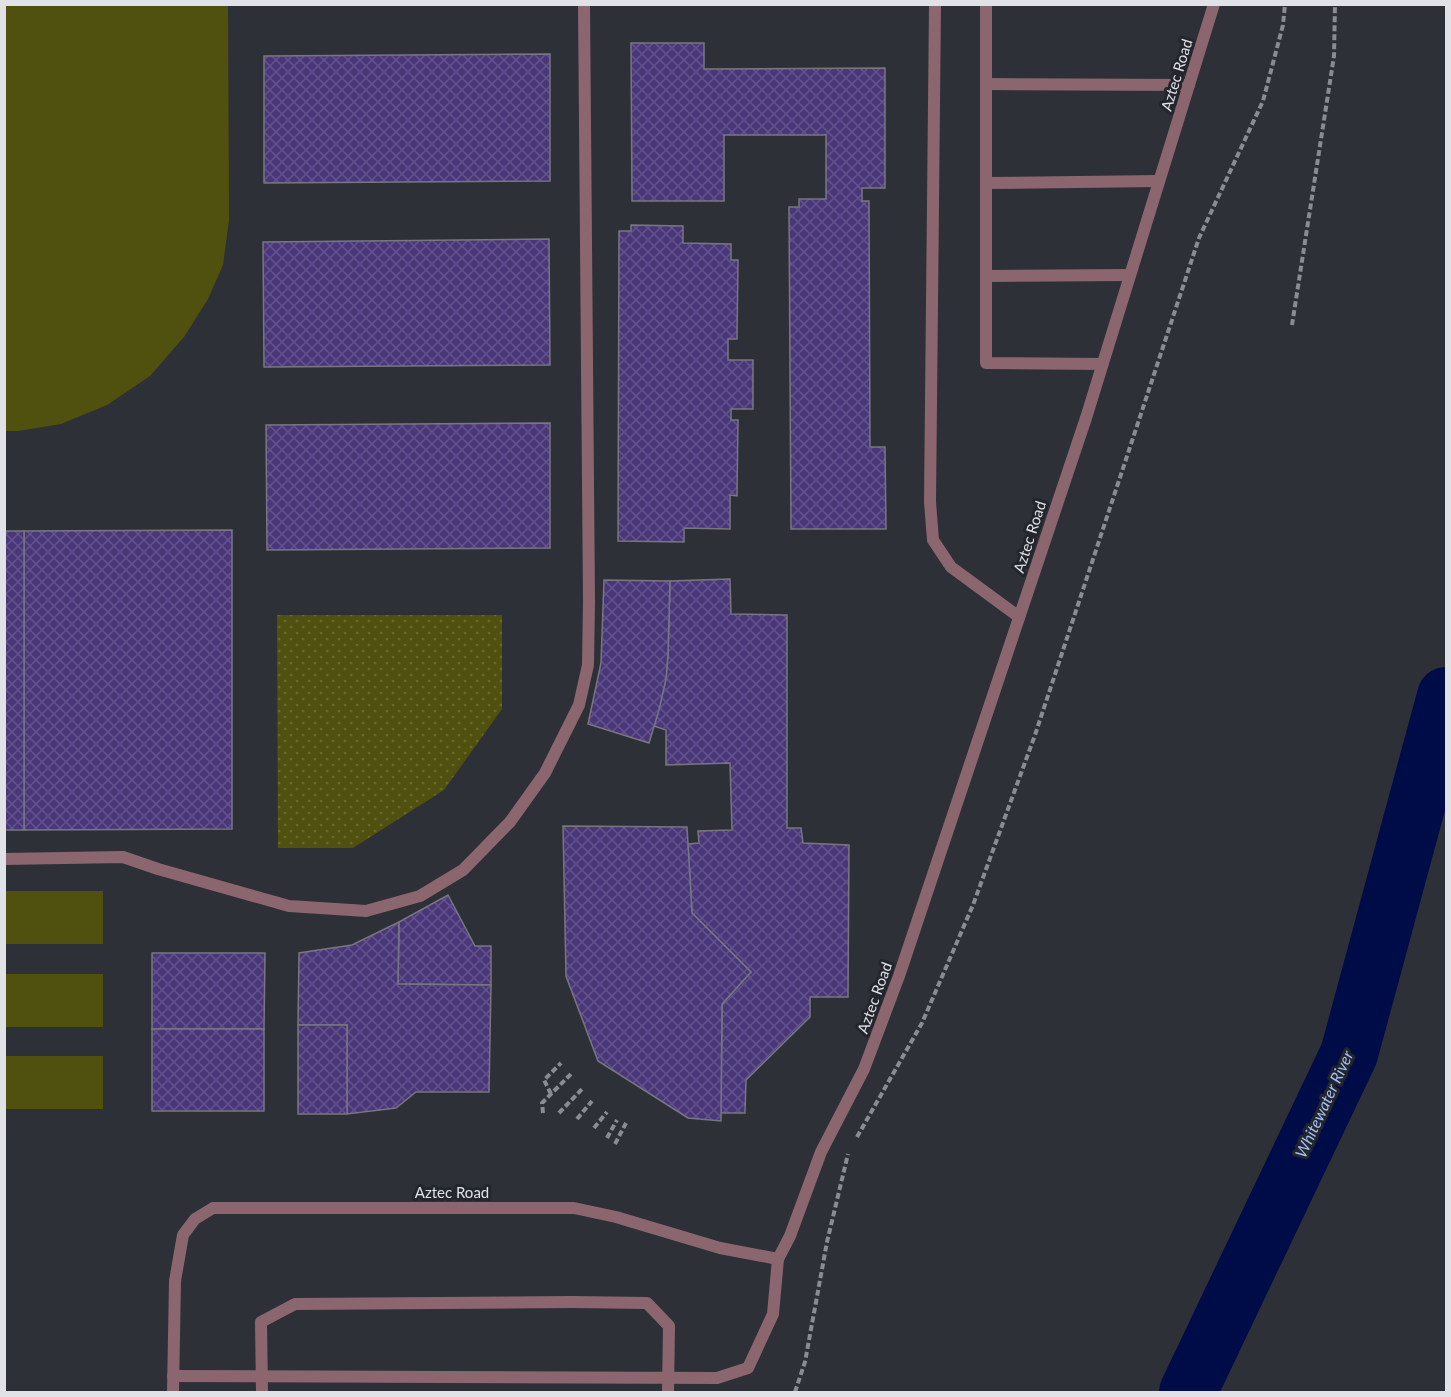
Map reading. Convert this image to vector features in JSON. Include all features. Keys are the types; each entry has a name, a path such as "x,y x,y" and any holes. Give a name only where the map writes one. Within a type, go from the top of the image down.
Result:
{"lane":[{"path":"4,859 123,857 289,906 366,911 420,896 463,870 510,822 545,773 579,705 588,665 590,601 584,4"},
{"path":"935,4 930,502 933,540 951,567 1019,617"},
{"path":"986,4 986,363 1102,364"},
{"name":"Aztec Road","path":"173,1392 175,1281 183,1235 195,1219 213,1208 574,1208 616,1217 720,1248 777,1259 790,1236 821,1152 864,1069 899,976 1102,364 1214,4"},
{"path":"986,84 1190,85"},
{"path":"986,183 1160,181"},
{"path":"986,276 1130,275"},
{"path":"173,1376 717,1378 748,1368 773,1314 777,1259"},
{"path":"262,1392 261,1322 295,1304 572,1302 647,1303 669,1326 668,1392"}],"path":[{"path":"853,1144 922,1023 972,905 1035,735 1199,238 1263,101 1283,25 1285,4"},
{"path":"1292,324 1334,56 1335,4"},
{"path":"551,1094 544,1080 561,1063"},
{"path":"543,1113 542,1103 571,1074"},
{"path":"559,1113 582,1088"},
{"path":"577,1119 592,1101"},
{"path":"594,1128 607,1112"},
{"path":"607,1138 617,1120"},
{"path":"615,1144 626,1123"},
{"path":"795,1392 805,1362 827,1242 848,1154"}],"shaded area":[{"path":"4,5 228,5 229,220 223,265 208,299 184,337 150,376 107,405 61,424 18,431 4,431"},
{"path":"277,615 502,615 502,709 444,790 353,848 278,848"},
{"path":"5,891 103,891 103,944 5,944"},
{"path":"4,974 103,974 103,1027 5,1027"},
{"path":"5,1056 103,1056 103,1109 5,1109"}],"building":[{"path":"631,43 704,43 704,69 885,68 885,188 862,188 862,201 869,201 870,447 885,447 886,529 791,529 789,207 799,207 799,199 826,199 826,135 724,135 724,201 632,201"},
{"path":"550,54 550,181 264,183 264,56"},
{"path":"631,225 683,226 683,243 731,244 731,260 738,260 737,339 728,339 728,360 753,360 753,409 731,409 731,420 738,420 737,496 730,495 730,529 684,528 684,542 618,541 619,231 631,231"},
{"path":"549,239 550,365 264,367 263,242"},
{"path":"550,423 550,548 267,550 266,425"},
{"path":"232,530 232,829 24,830 24,531"},
{"path":"4,531 24,531 24,830 4,830"},
{"path":"730,579 731,614 787,615 787,828 801,828 803,843 849,845 848,997 810,997 810,1017 746,1080 745,1113 721,1113 722,1004 751,972 692,913 688,844 699,843 698,831 732,830 730,763 666,765 666,730 654,726 666,679 670,581"},
{"path":"604,580 670,581 666,679 649,743 588,724 601,663"},
{"path":"563,826 687,827 692,913 751,972 722,1004 721,1121 688,1118 598,1061 566,976"},
{"path":"448,895 475,946 491,946 491,985 398,984 399,922"},
{"path":"399,922 398,984 491,985 489,1092 416,1092 396,1108 347,1114 347,1025 298,1025 299,953 352,945"},
{"path":"152,953 265,953 264,1029 152,1029"},
{"path":"298,1025 347,1025 347,1114 298,1114"},
{"path":"152,1029 264,1029 264,1111 152,1111"}],"waterway":[{"name":"Whitewater River","path":"1188,1392 1349,1054 1446,696"}]}
